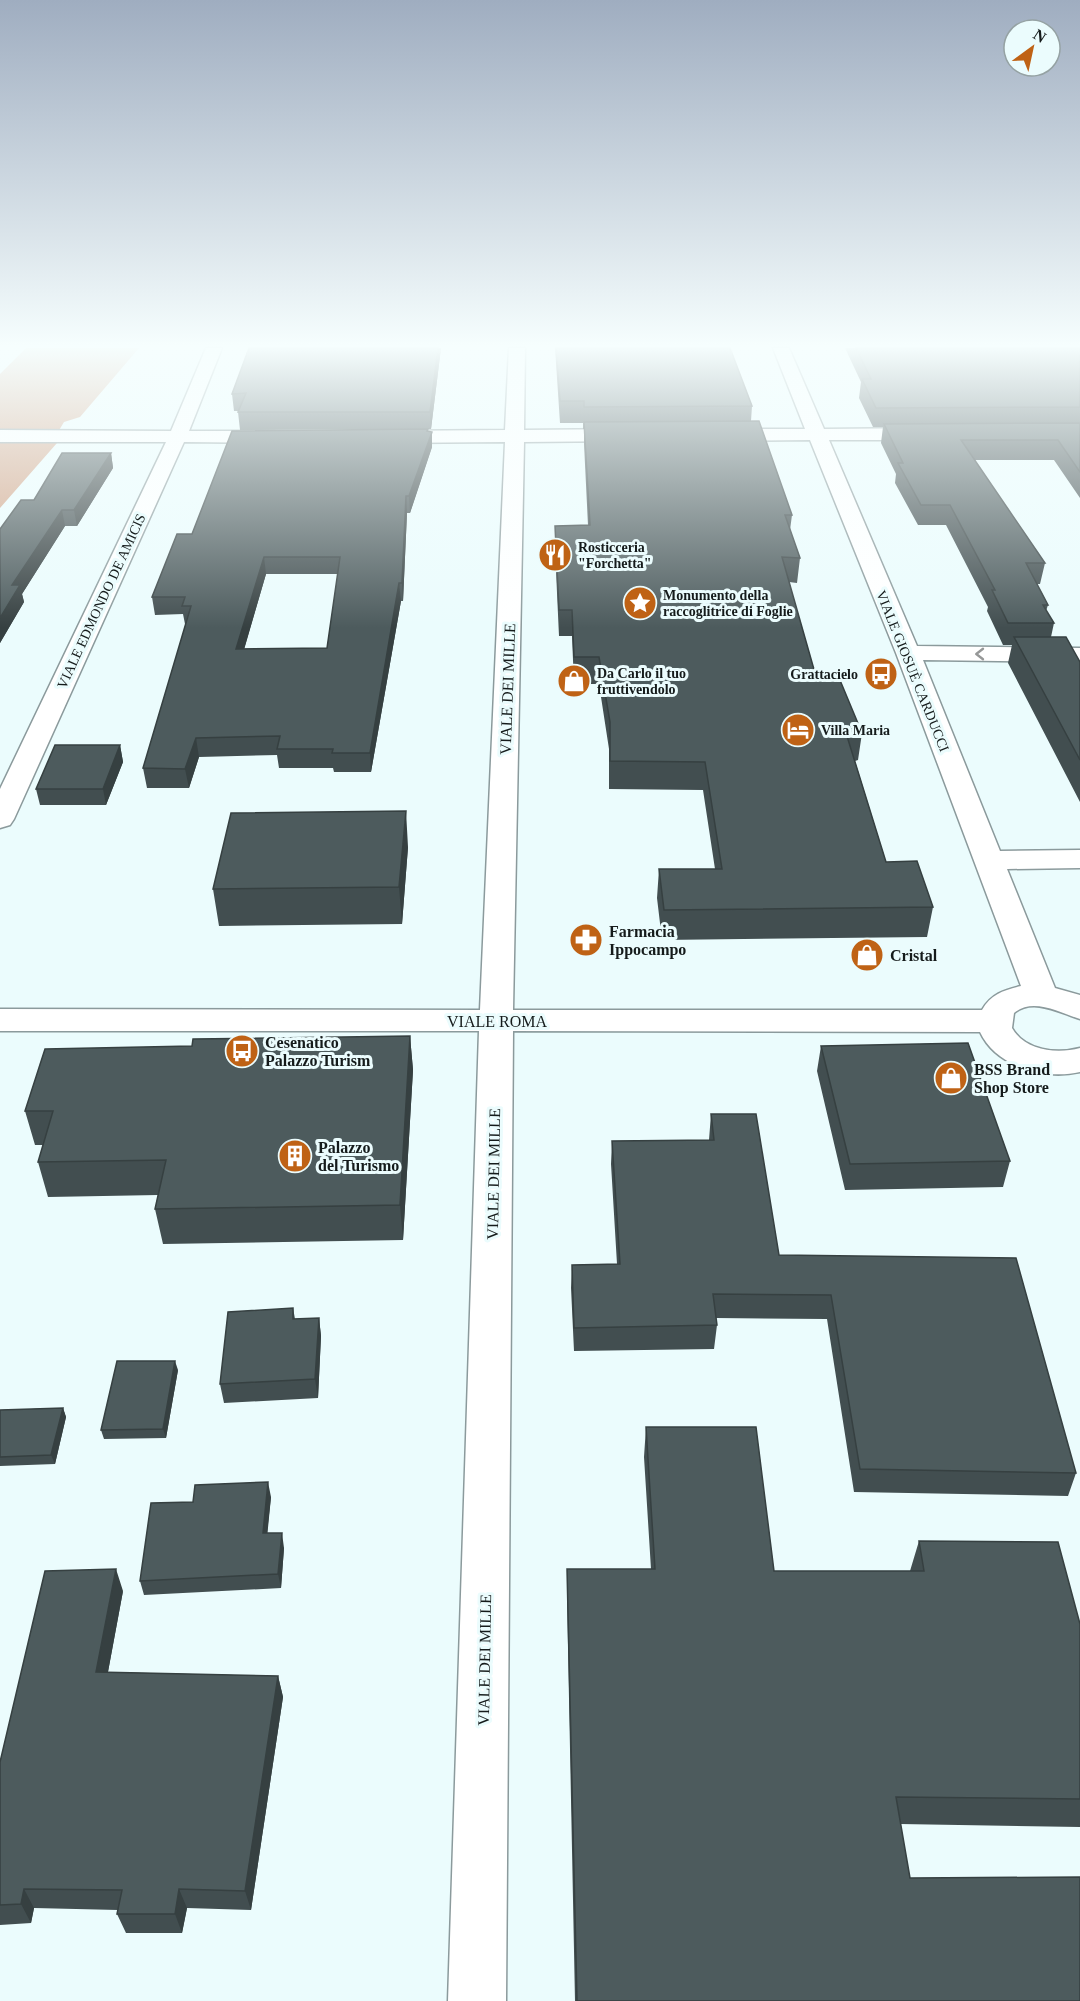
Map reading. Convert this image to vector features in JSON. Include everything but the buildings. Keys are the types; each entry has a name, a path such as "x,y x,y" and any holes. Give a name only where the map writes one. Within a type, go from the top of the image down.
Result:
{"street":[{"name":"VIALE EDMONDO DE AMICIS","path":"0,819 175,441"},
{"name":"VIALE DEI MILLE","path":"477,2001 496,1021 515,441"},
{"name":"VIALE GIOSUÈ CARDUCCI","path":"819,441 908,653 1041,995"},
{"path":"908,653 1080,655"},
{"path":"989,860 1080,859"},
{"path":"1080,1008 1059,998 1027,995 1003,1004 996,1012 994,1021 1000,1037 1016,1051 1048,1062 1080,1061"},
{"name":"VIALE ROMA","path":"0,1020 994,1021"}],"shaded area":[{"path":"0,441 57,441 57,443 0,508"}],"place":[{"name":"Rosticceria \"Forchetta\"","path":"555,555"},
{"name":"Monumento della raccoglitrice di Foglie","path":"640,603"},
{"name":"Grattacielo","path":"881,674"},
{"name":"Da Carlo il tuo fruttivendolo","path":"574,681"},
{"name":"Villa Maria","path":"798,730"},
{"name":"Farmacia Ippocampo","path":"586,940"},
{"name":"Cristal","path":"867,955"},
{"name":"Cesenatico Palazzo Turism","path":"242,1051"},
{"name":"BSS Brand Shop Store","path":"951,1078"},
{"name":"Palazzo del Turismo","path":"295,1156"}]}
